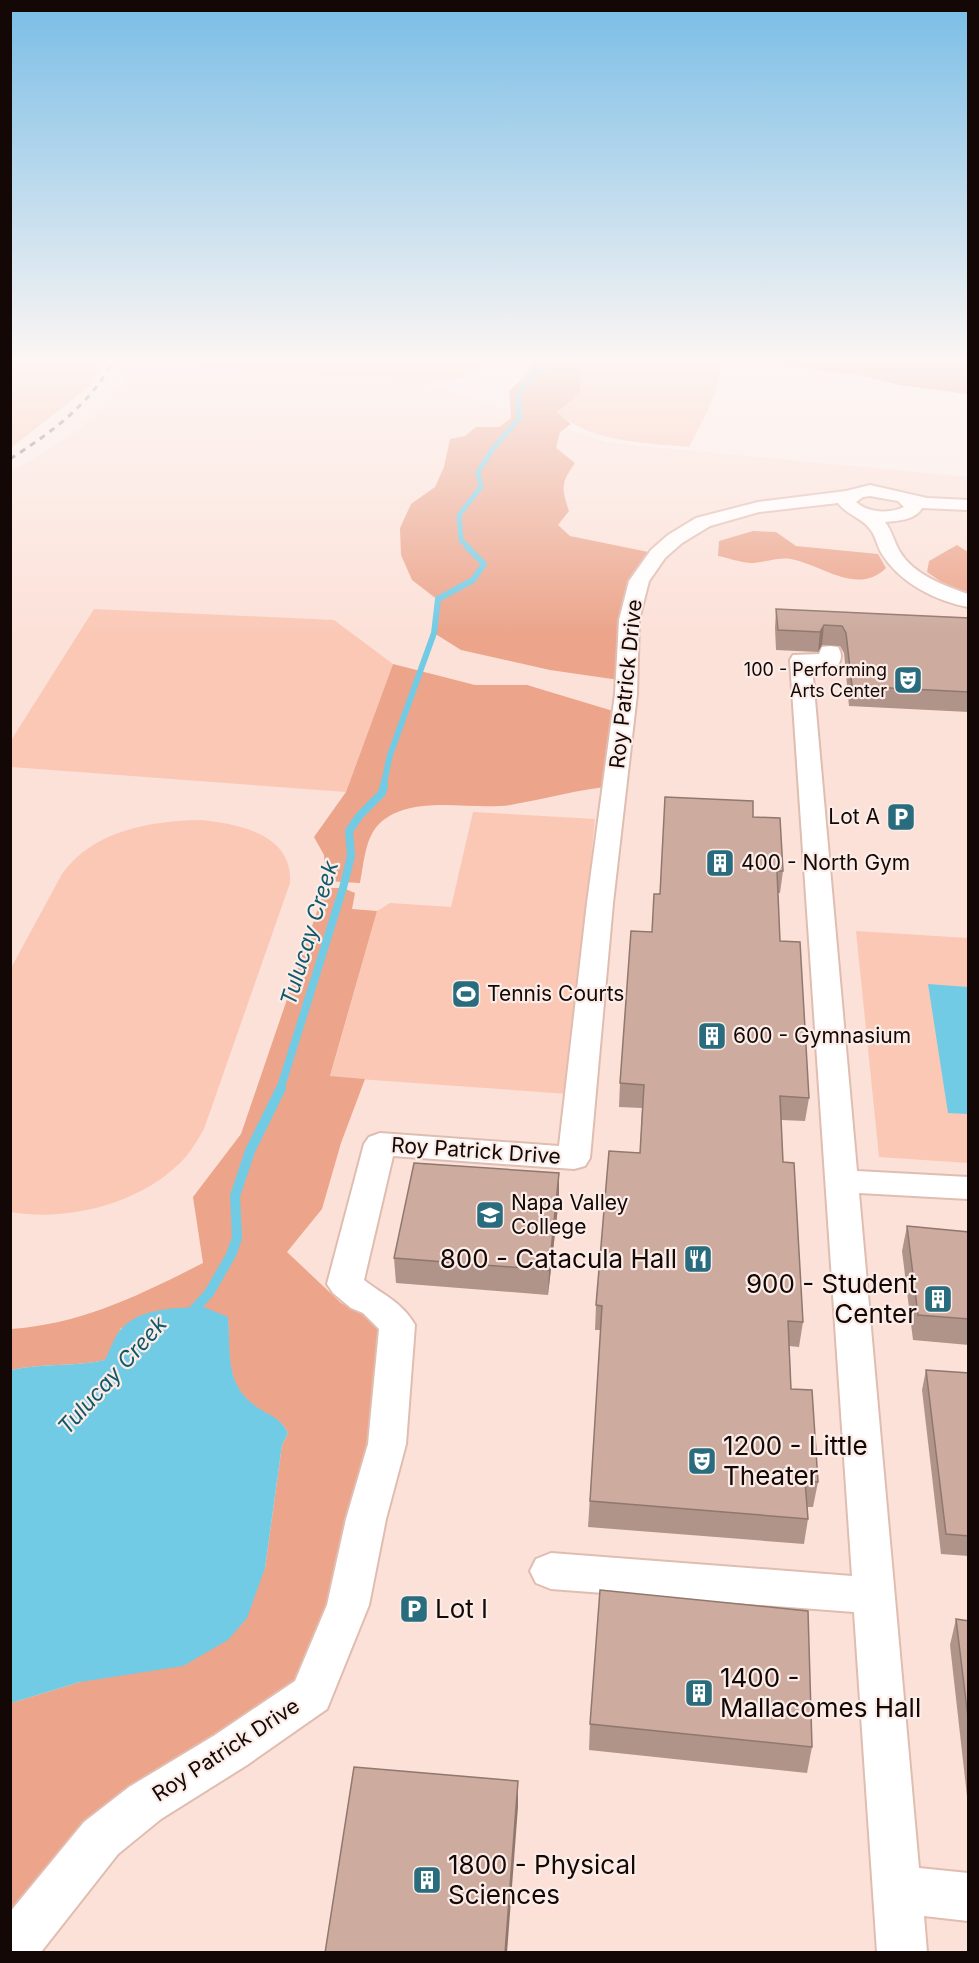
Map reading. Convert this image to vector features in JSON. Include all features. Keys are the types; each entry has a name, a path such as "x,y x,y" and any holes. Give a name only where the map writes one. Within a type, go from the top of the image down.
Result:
{"street":[{"name":"Roy Patrick Drive","path":"10,1952 101,1838 145,1803 231,1750 311,1695 348,1605 366,1519 387,1444 397,1325 376,1304 364,1299 345,1284 380,1144 574,1158 599,914 626,694 629,620 639,581 651,563 675,539 713,518 741,510 771,505 855,506 876,491 906,507 969,508"},
{"path":"855,506 879,525 896,559 914,576 940,590 969,601"},
{"path":"887,538 889,525 906,507"},
{"path":"830,652 830,660 801,660 902,1953"},
{"path":"842,1181 969,1188"},
{"path":"551,1571 874,1596"},
{"path":"897,1889 969,1897"}],"shaded area":[{"name":"Napa Valley College","path":"46,451 690,451 968,477 968,1952 11,1952 11,472"},
{"path":"448,451 559,451 575,463 564,486 569,511 558,525 570,536 658,554 639,581 626,681 550,670 461,650 434,633 438,600 412,580 401,555 400,528 411,504 435,487 444,467"},
{"path":"753,531 776,532 796,546 878,554 886,568 875,576 852,579 791,559 750,563 718,556 719,541"},
{"path":"957,545 968,552 968,601 940,590 940,581 927,572 929,561"},
{"path":"94,609 334,620 393,664 346,792 11,767 10,742"},
{"path":"393,664 475,685 527,685 623,714 614,786 510,805 443,805 409,808 393,814 380,823 371,835 360,883 326,881 324,855 314,837 346,792"},
{"name":"Tennis Courts","path":"473,812 595,819 568,1094 330,1077 377,911 390,903 451,907"},
{"path":"201,820 247,829 273,843 283,853 289,866 290,883 204,1129 180,1163 144,1189 123,1199 78,1212 32,1214 11,1212 11,968 62,874 90,847 106,838 143,826"},
{"path":"325,888 343,888 355,893 352,909 377,911 330,1076 365,1079 341,1143 322,1209 287,1252 341,1303 368,1317 380,1327 394,1367 311,1695 231,1750 18,1941 11,1952 11,1703 80,1682 265,1568 282,1445 288,1433 279,1422 248,1401 240,1391 231,1370 228,1318 215,1312 121,1328 106,1360 11,1370 11,1329 62,1321 110,1306 203,1263 193,1197 241,1134"},
{"path":"856,931 968,938 968,1163 879,1157"}],"water":[{"path":"928,984 968,987 968,1114 948,1113"},
{"path":"204,1307 228,1317 231,1367 239,1389 257,1407 278,1420 288,1433 282,1445 265,1568 247,1618 228,1640 183,1666 80,1682 11,1703 11,1370 105,1360 118,1334 131,1320 161,1310"}],"building":[{"name":"100 - Performing Arts Center","path":"776,609 969,618 969,692 852,686 846,633 842,626 824,625 820,632 778,630"},
{"path":"665,797 753,801 753,817 780,818 783,871 777,871 780,941 800,942 809,1098 780,1096 783,1162 794,1163 803,1322 788,1321 791,1389 812,1390 818,1482 805,1481 808,1519 590,1501 602,1306 596,1305 609,1151 640,1153 644,1085 620,1083 631,931 652,932 654,894 660,894"},
{"path":"414,1163 559,1173 549,1270 394,1258"},
{"name":"900 - Student Center","path":"907,1226 969,1232 969,1319 918,1315"},
{"path":"926,1370 969,1373 969,1536 946,1534"},
{"name":"1400 - Mallacomes Hall","path":"600,1590 808,1611 812,1747 590,1724"},
{"path":"956,1619 969,1621 969,1726"},
{"name":"1800 - Physical Sciences","path":"354,1767 518,1781 505,1953 325,1953"}],"waterway":[{"name":"Tulucay Creek","path":"469,548 461,540 459,515 481,487 478,472 492,451"},
{"name":"Tulucay Creek","path":"383,787 390,755 434,633 438,599 473,580 484,564 467,547"},
{"name":"Tulucay Creek","path":"280,1090 343,888 351,856 349,831 360,815 382,793 384,785"},
{"name":"Tulucay Creek","path":"189,1315 209,1293 231,1255 237,1238 235,1196 250,1151 281,1088"}],"railway":[{"path":"10,459 22,451"}],"place":[{"name":"100 - Performing Arts Center","path":"908,680"},
{"name":"Lot A","path":"901,817"},
{"name":"400 - North Gym","path":"720,863"},
{"name":"Tennis Courts","path":"466,994"},
{"name":"600 - Gymnasium","path":"712,1036"},
{"name":"Napa Valley College","path":"490,1215"},
{"name":"800 - Catacula Hall","path":"698,1259"},
{"name":"900 - Student Center","path":"938,1299"},
{"name":"1200 - Little Theater","path":"702,1461"},
{"name":"Lot I","path":"414,1609"},
{"name":"1400 - Mallacomes Hall","path":"699,1693"},
{"name":"1800 - Physical Sciences","path":"427,1880"}]}
